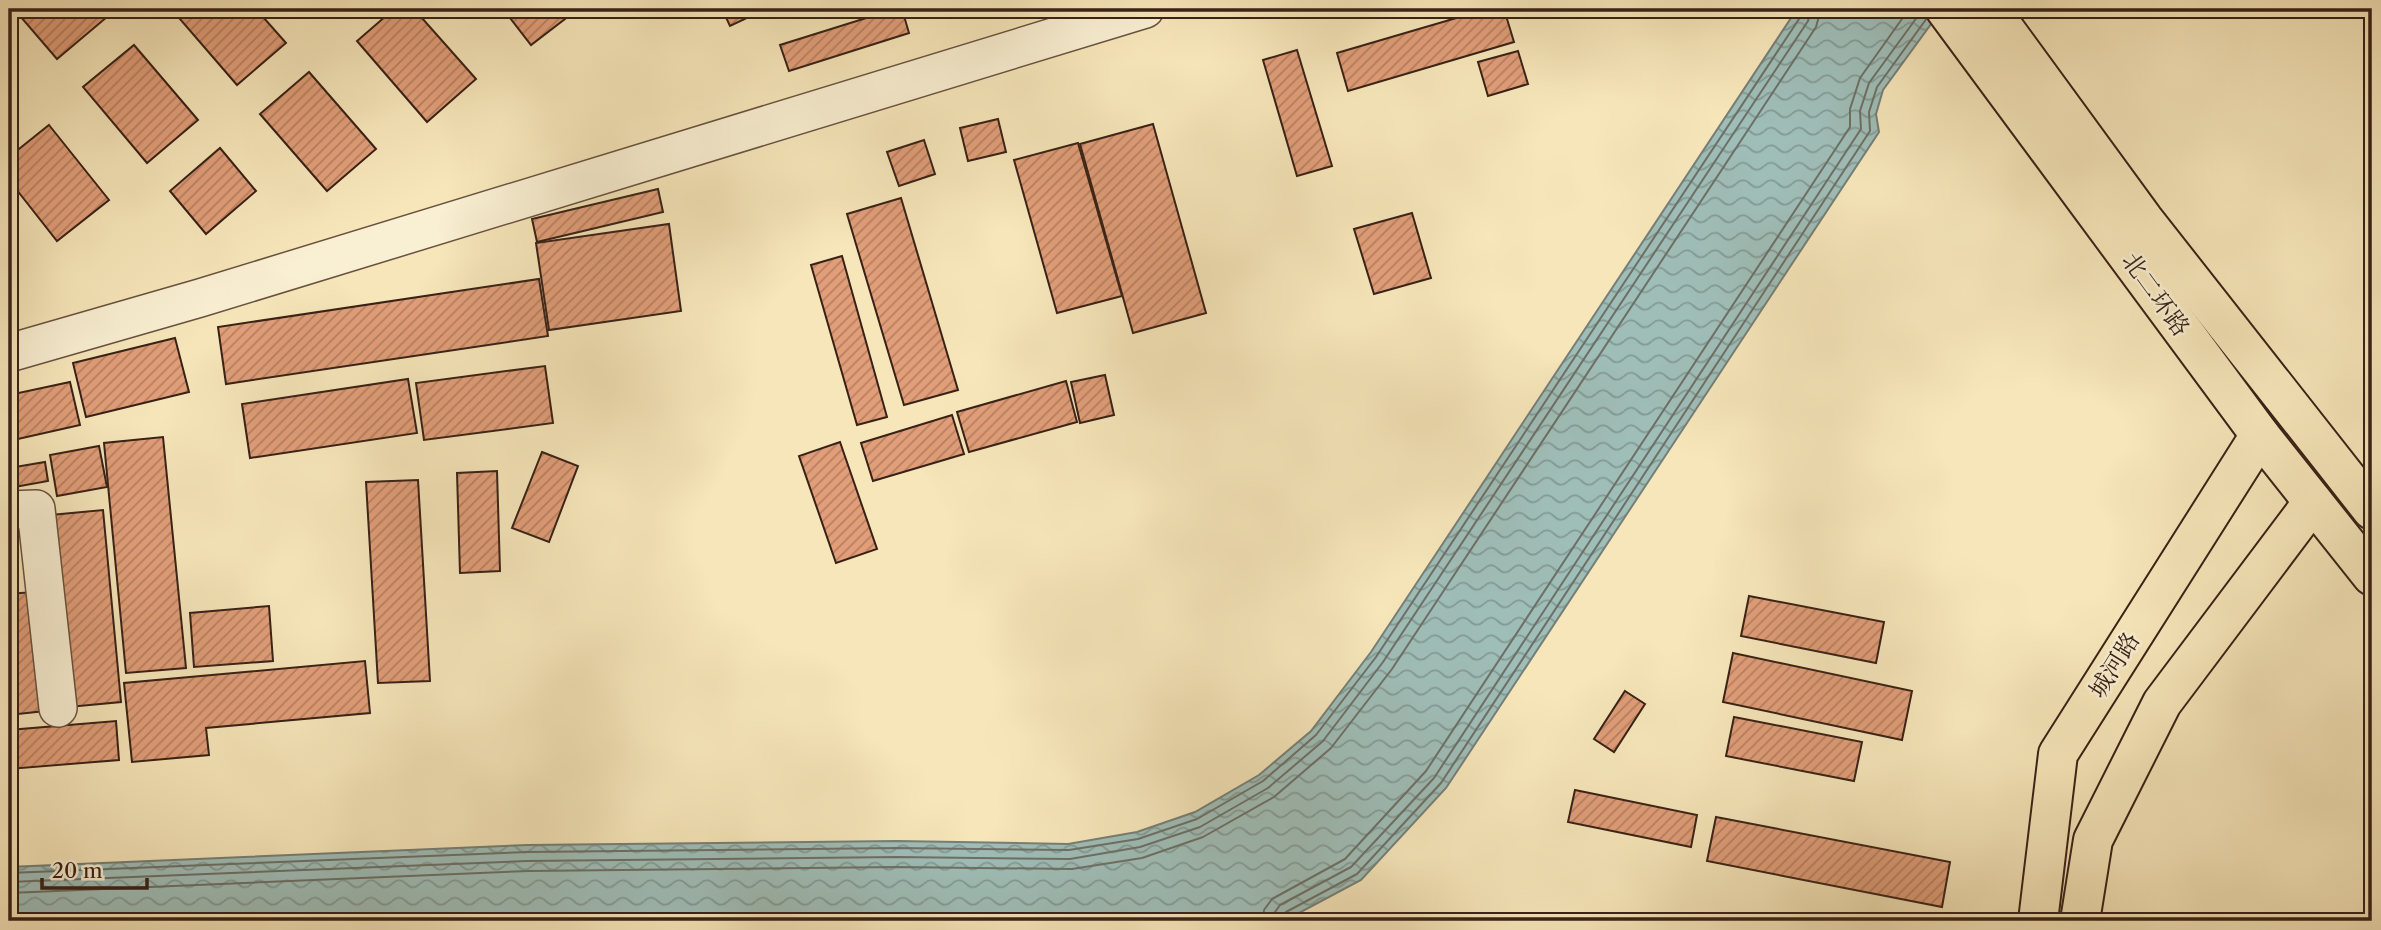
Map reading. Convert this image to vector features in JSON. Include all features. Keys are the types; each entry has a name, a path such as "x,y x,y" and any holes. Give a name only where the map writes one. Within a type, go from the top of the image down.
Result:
{"main road":[{"name":"北二环路","path":"1945,9 1984,21 2372,510"},
{"name":"北二环路","path":"1984,21 2260,435 2372,576"},
{"name":"城河路","path":"2038,921 2058,754 2260,435"},
{"path":"2080,921 2093,840 2162,703 2313,502"}],"street":[{"path":"9,354 1145,9"},
{"path":"9,510 36,509 58,708"}],"water":[{"path":"1797,9 1942,9 1883,90 1876,114 1879,132 1446,788 1361,880 1284,921 9,921 9,867 527,845 897,841 1068,844 1137,832 1195,812 1259,775 1311,731 1371,652"}],"building":[{"path":"14,9 100,9 107,17 57,59"},
{"path":"256,9 286,43 237,85 173,11"},
{"path":"394,9 414,9 476,79 427,122 357,41"},
{"path":"503,9 578,9 531,45"},
{"path":"722,9 766,9 730,26"},
{"path":"902,9 909,33 789,71 780,45"},
{"path":"1487,9 1504,9 1514,42 1348,91 1337,53"},
{"path":"134,45 198,120 147,163 83,87"},
{"path":"1297,50 1332,166 1297,176 1263,60"},
{"path":"1518,51 1528,84 1488,96 1478,62"},
{"path":"309,72 376,149 327,191 260,114"},
{"path":"998,119 1006,152 968,161 960,128"},
{"path":"1153,124 1206,313 1133,333 1080,144"},
{"path":"49,125 109,200 57,241 9,180 9,157"},
{"path":"924,140 935,174 899,186 887,152"},
{"path":"1078,143 1122,296 1057,313 1014,160"},
{"path":"220,148 256,191 206,234 170,191"},
{"path":"658,189 663,212 537,242 532,219"},
{"path":"901,198 958,390 904,405 847,214"},
{"path":"1412,213 1431,278 1374,294 1354,229"},
{"path":"669,224 681,311 549,330 536,243"},
{"path":"842,256 887,417 857,425 811,265"},
{"path":"539,279 548,336 226,384 218,327"},
{"path":"175,338 189,392 86,417 73,363"},
{"path":"545,366 553,423 424,440 416,383"},
{"path":"1105,375 1114,415 1080,423 1071,382"},
{"path":"408,379 417,433 250,458 242,404"},
{"path":"1066,381 1077,422 969,452 957,412"},
{"path":"70,382 80,425 9,441 9,395"},
{"path":"952,415 964,454 873,481 861,443"},
{"path":"163,437 186,668 126,673 104,443"},
{"path":"840,442 877,549 836,563 799,456"},
{"path":"99,446 107,487 57,496 50,455"},
{"path":"542,452 578,466 549,542 512,528"},
{"path":"45,462 48,481 9,488 9,468"},
{"path":"497,471 500,571 460,573 457,473"},
{"path":"418,480 430,681 378,683 366,482"},
{"path":"103,510 121,702 69,707 51,515"},
{"path":"33,592 45,711 9,715 9,594"},
{"path":"1749,596 1884,622 1876,663 1741,636"},
{"path":"269,606 273,661 194,667 190,613"},
{"path":"1733,653 1912,691 1902,740 1723,702"},
{"path":"365,661 370,713 206,728 209,755 132,762 124,683"},
{"path":"1625,691 1645,704 1614,752 1594,739"},
{"path":"1734,717 1862,742 1854,781 1726,756"},
{"path":"116,721 119,760 9,769 9,730"},
{"path":"1575,790 1697,815 1691,847 1568,822"},
{"path":"1716,817 1950,862 1942,907 1707,861"}]}
